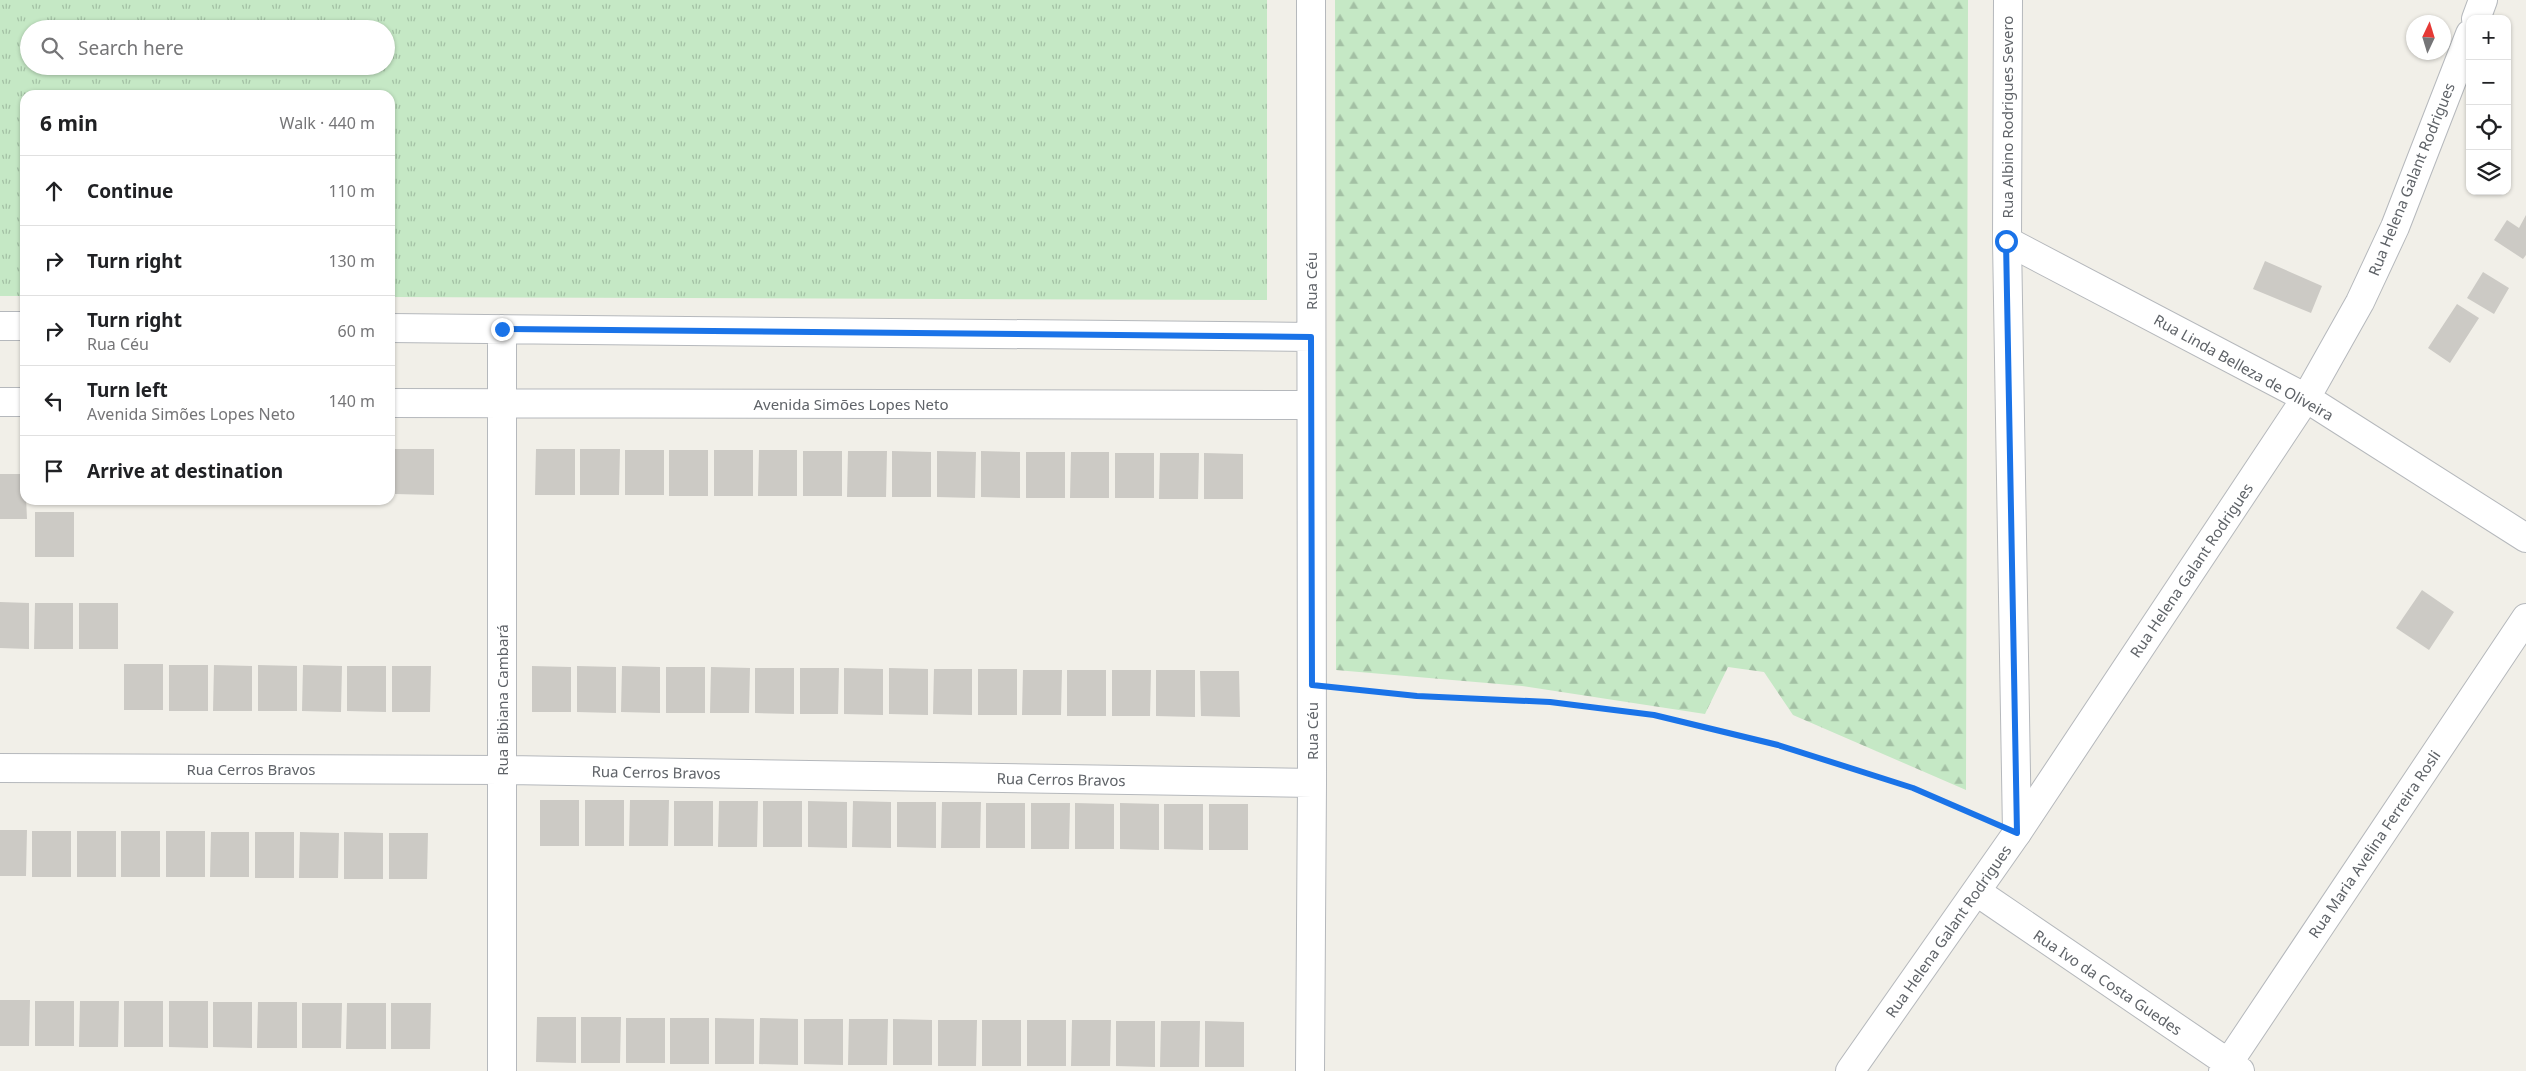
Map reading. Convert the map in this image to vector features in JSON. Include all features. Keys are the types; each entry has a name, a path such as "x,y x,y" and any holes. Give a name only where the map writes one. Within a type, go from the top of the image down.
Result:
{"street":[{"name":"Rua Céu","path":"1310,1071 1312,782 1311,0"},
{"name":"Rua Albino Rodrigues Severo","path":"2008,0 2006,241 2017,833"},
{"path":"2477,15 2483,0"},
{"name":"Rua Helena Galant Rodrigues","path":"1850,1071 2017,833 2306,398 2360,302 2396,227 2466,44"},
{"name":"Rua Linda Belleza de Oliveira","path":"2006,241 2306,398 2526,538"},
{"path":"0,326 20,326"},
{"path":"395,328 1311,337"},
{"name":"Rua Bibiana Cambará","path":"502,329 502,1071"},
{"path":"0,402 20,402"},
{"name":"Avenida Simões Lopes Neto","path":"395,403 1311,405"},
{"name":"Rua Maria Avelina Ferreira Rosli","path":"2230,1068 2526,618"},
{"name":"Rua Cerros Bravos","path":"0,768 503,770 1312,782"},
{"name":"Rua Ivo da Costa Guedes","path":"1977,892 2230,1068"}],"path":[{"path":"1312,685 1417,696 1550,702 1654,715 1778,745 1913,788 2017,833"}],"green space":[{"path":"0,0 1267,0 1267,300 395,297 395,90 20,90 20,296 0,296"},
{"path":"1335,0 1968,0 1966,790 1793,715 1764,672 1728,667 1705,714 1522,686 1336,670"}],"building":[{"path":"2526,215 2526,255 2523,259 2494,240 2507,220 2519,228"},
{"path":"2265,261 2322,286 2311,313 2253,289"},
{"path":"2483,272 2509,288 2494,314 2467,298"},
{"path":"2457,304 2479,318 2450,363 2428,348"},
{"path":"395,449 434,449 434,495 395,494"},
{"path":"536,449 575,449 575,495 535,495"},
{"path":"580,449 620,449 619,495 580,495"},
{"path":"625,450 664,450 664,495 625,495"},
{"path":"669,450 708,450 708,496 669,496"},
{"path":"714,450 753,450 753,496 714,496"},
{"path":"759,450 797,450 797,496 758,496"},
{"path":"803,451 842,451 842,496 803,496"},
{"path":"848,451 887,451 886,497 847,497"},
{"path":"892,451 931,452 931,497 892,497"},
{"path":"937,451 976,452 975,498 937,497"},
{"path":"981,451 1020,452 1020,498 981,497"},
{"path":"1026,452 1065,452 1065,498 1026,498"},
{"path":"1071,452 1109,452 1109,498 1070,498"},
{"path":"1115,453 1154,453 1154,498 1115,498"},
{"path":"1160,453 1199,453 1198,499 1159,499"},
{"path":"1204,453 1243,454 1243,499 1204,499"},
{"path":"0,474 20,474 20,505 26,505 27,519 0,519"},
{"path":"35,512 74,512 74,557 35,557"},
{"path":"2422,590 2454,612 2429,650 2396,628"},
{"path":"0,602 29,603 29,649 0,648"},
{"path":"35,603 73,603 73,649 34,649"},
{"path":"79,603 118,603 118,649 79,649"},
{"path":"124,664 163,664 163,710 124,710"},
{"path":"169,665 208,665 208,711 169,711"},
{"path":"214,665 252,666 252,711 213,711"},
{"path":"258,665 297,666 297,711 258,711"},
{"path":"303,665 342,666 341,712 302,711"},
{"path":"347,666 386,666 386,712 347,711"},
{"path":"392,666 431,666 430,712 392,712"},
{"path":"532,666 571,667 571,712 532,712"},
{"path":"577,666 616,667 616,713 577,712"},
{"path":"622,666 660,667 660,713 621,712"},
{"path":"666,667 705,667 705,713 666,713"},
{"path":"711,667 750,668 749,713 710,713"},
{"path":"755,668 794,668 794,714 755,713"},
{"path":"800,668 839,668 838,714 800,714"},
{"path":"844,668 883,669 883,715 844,714"},
{"path":"889,668 928,669 928,715 889,714"},
{"path":"934,669 972,669 972,715 933,714"},
{"path":"978,669 1017,669 1017,715 978,715"},
{"path":"1023,670 1062,670 1061,715 1022,715"},
{"path":"1067,670 1106,670 1106,716 1067,716"},
{"path":"1112,670 1151,670 1150,716 1112,716"},
{"path":"1156,670 1195,670 1195,717 1156,716"},
{"path":"1200,671 1239,671 1240,717 1201,716"},
{"path":"540,800 579,800 579,846 540,846"},
{"path":"585,800 624,800 624,846 585,846"},
{"path":"630,800 669,800 668,846 629,846"},
{"path":"674,801 713,801 713,846 674,846"},
{"path":"719,801 758,801 757,847 718,847"},
{"path":"763,801 802,801 802,847 763,847"},
{"path":"808,801 847,802 847,848 808,847"},
{"path":"853,801 891,802 891,848 852,847"},
{"path":"897,802 936,802 936,848 897,847"},
{"path":"942,802 981,802 980,848 941,848"},
{"path":"986,803 1025,803 1025,848 986,848"},
{"path":"1031,803 1070,803 1069,849 1031,849"},
{"path":"1075,803 1114,804 1114,849 1075,849"},
{"path":"1120,803 1159,804 1159,850 1120,849"},
{"path":"1164,804 1203,804 1203,850 1164,849"},
{"path":"1209,804 1248,804 1248,850 1209,850"},
{"path":"0,830 27,830 26,876 0,876"},
{"path":"32,831 71,831 71,877 32,877"},
{"path":"77,831 116,831 116,877 77,877"},
{"path":"121,831 160,831 160,877 121,877"},
{"path":"166,831 205,831 205,877 166,877"},
{"path":"211,832 249,832 249,877 210,877"},
{"path":"255,832 294,832 294,878 255,878"},
{"path":"300,832 339,833 338,878 299,878"},
{"path":"344,832 383,833 383,879 344,879"},
{"path":"389,833 428,833 427,879 389,879"},
{"path":"0,1000 30,1000 29,1046 0,1046"},
{"path":"35,1001 74,1001 74,1046 35,1046"},
{"path":"80,1001 119,1001 118,1047 79,1047"},
{"path":"124,1001 163,1001 163,1047 124,1047"},
{"path":"169,1001 208,1001 208,1048 169,1047"},
{"path":"213,1002 252,1002 252,1048 213,1047"},
{"path":"258,1002 297,1002 297,1048 257,1048"},
{"path":"302,1003 342,1003 341,1048 302,1048"},
{"path":"347,1003 386,1003 386,1049 346,1049"},
{"path":"391,1003 431,1003 430,1049 391,1049"},
{"path":"537,1017 576,1017 576,1063 536,1062"},
{"path":"581,1017 621,1017 620,1063 581,1063"},
{"path":"626,1018 665,1018 665,1063 626,1063"},
{"path":"670,1018 709,1018 709,1064 670,1064"},
{"path":"715,1018 754,1019 754,1064 715,1064"},
{"path":"760,1018 798,1019 798,1065 759,1064"},
{"path":"804,1019 843,1019 843,1065 804,1064"},
{"path":"849,1019 888,1019 887,1065 848,1065"},
{"path":"893,1019 932,1020 932,1065 893,1065"},
{"path":"938,1020 977,1020 976,1066 938,1066"},
{"path":"982,1020 1021,1020 1021,1066 982,1066"},
{"path":"1027,1020 1066,1020 1066,1066 1027,1066"},
{"path":"1072,1020 1111,1020 1110,1066 1071,1066"},
{"path":"1116,1021 1155,1021 1155,1067 1116,1066"},
{"path":"1161,1021 1200,1021 1199,1067 1160,1067"},
{"path":"1205,1021 1244,1022 1244,1067 1205,1067"}],"route":[{"path":"502,329 1311,337 1312,685 1417,696 1550,702 1654,715 1778,745 1913,788 2017,833 2006,241"}]}
